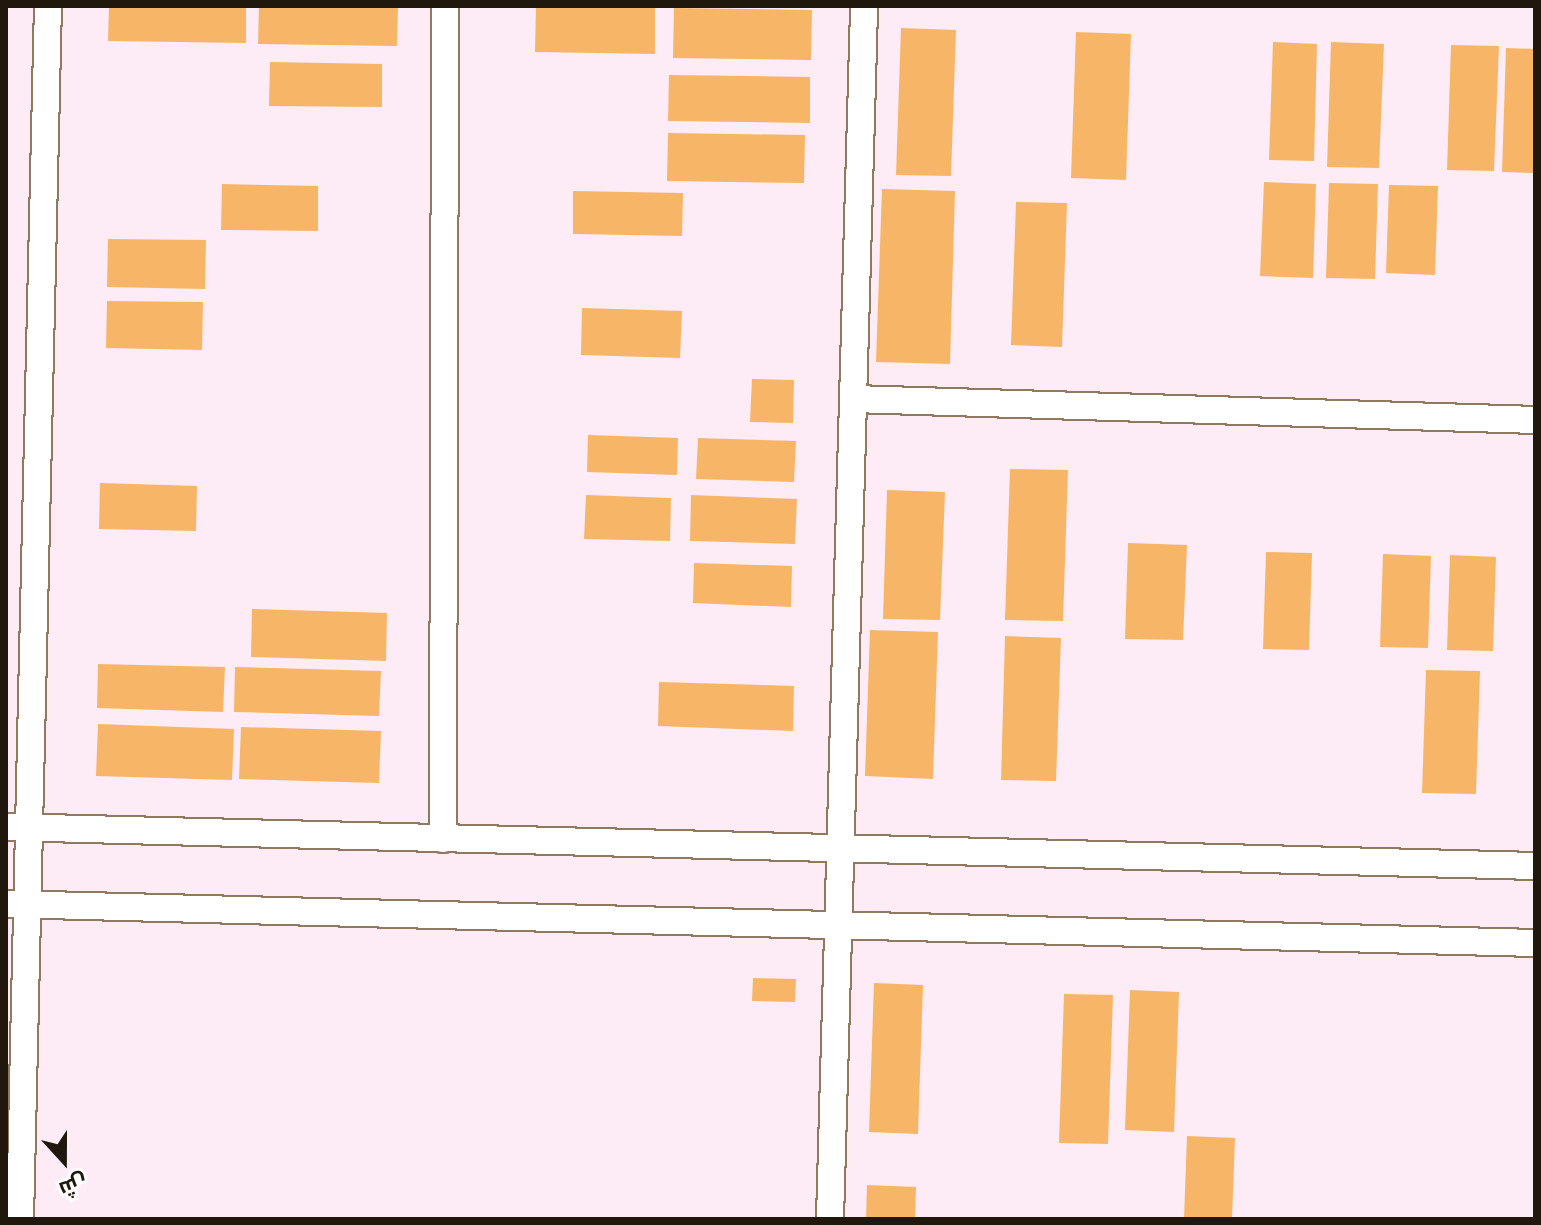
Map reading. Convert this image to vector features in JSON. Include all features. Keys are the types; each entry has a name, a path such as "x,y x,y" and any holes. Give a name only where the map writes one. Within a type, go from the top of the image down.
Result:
{"street":[{"path":"20,1219 18,828 48,6"},
{"path":"443,839 445,6"},
{"path":"830,1219 864,6"},
{"path":"853,399 1535,420"},
{"path":"18,828 1535,866"},
{"path":"17,904 1535,943"}],"shaded area":[{"path":"6,6 1535,6 1535,1219 6,1219"}],"building":[{"path":"109,6 246,6 246,43 108,41"},
{"path":"259,6 398,6 397,46 258,44"},
{"path":"536,6 655,8 655,54 535,52"},
{"path":"674,8 812,10 811,60 673,58"},
{"path":"901,28 956,30 951,176 896,175"},
{"path":"1076,32 1131,34 1126,180 1071,178"},
{"path":"1273,42 1317,44 1314,161 1269,160"},
{"path":"1331,42 1384,44 1379,168 1327,167"},
{"path":"1451,45 1499,46 1494,171 1447,170"},
{"path":"1506,48 1535,49 1535,173 1502,172"},
{"path":"270,62 382,64 382,107 269,106"},
{"path":"669,75 810,77 810,123 668,121"},
{"path":"668,133 805,135 804,183 667,181"},
{"path":"1264,182 1316,184 1313,278 1260,276"},
{"path":"1329,183 1378,184 1375,279 1326,278"},
{"path":"222,184 318,186 318,231 221,230"},
{"path":"1389,185 1438,186 1435,275 1386,273"},
{"path":"882,189 955,191 950,364 876,362"},
{"path":"573,191 683,193 682,236 573,234"},
{"path":"1016,202 1067,203 1062,347 1011,345"},
{"path":"108,239 206,240 205,289 107,287"},
{"path":"107,301 203,302 202,350 106,348"},
{"path":"582,308 682,311 680,358 581,355"},
{"path":"752,379 794,380 793,423 750,422"},
{"path":"588,435 678,438 677,475 587,472"},
{"path":"698,438 796,441 794,482 696,479"},
{"path":"1010,469 1068,470 1063,621 1005,620"},
{"path":"100,483 197,486 196,531 99,529"},
{"path":"887,490 945,492 940,620 883,619"},
{"path":"586,495 671,498 670,541 584,539"},
{"path":"691,495 797,499 795,544 690,541"},
{"path":"1128,543 1187,545 1183,640 1125,639"},
{"path":"1266,552 1312,553 1309,650 1263,649"},
{"path":"1383,554 1431,556 1428,648 1380,647"},
{"path":"1450,555 1496,557 1493,651 1447,650"},
{"path":"694,563 792,566 791,607 693,603"},
{"path":"252,609 387,613 386,661 251,657"},
{"path":"870,630 938,632 933,779 865,776"},
{"path":"1005,636 1061,638 1056,781 1001,780"},
{"path":"98,664 225,667 223,712 97,708"},
{"path":"235,667 381,671 379,716 234,712"},
{"path":"1426,670 1480,671 1476,794 1422,793"},
{"path":"659,682 794,686 793,731 658,726"},
{"path":"98,724 234,729 232,780 96,776"},
{"path":"241,727 381,731 379,783 239,779"},
{"path":"753,978 796,979 795,1002 752,1001"},
{"path":"874,983 923,985 918,1134 869,1132"},
{"path":"1130,990 1179,992 1174,1132 1125,1130"},
{"path":"1064,994 1113,995 1108,1144 1059,1143"},
{"path":"1187,1136 1235,1138 1232,1219 1184,1219"},
{"path":"867,1185 916,1187 915,1219 866,1219"}]}
